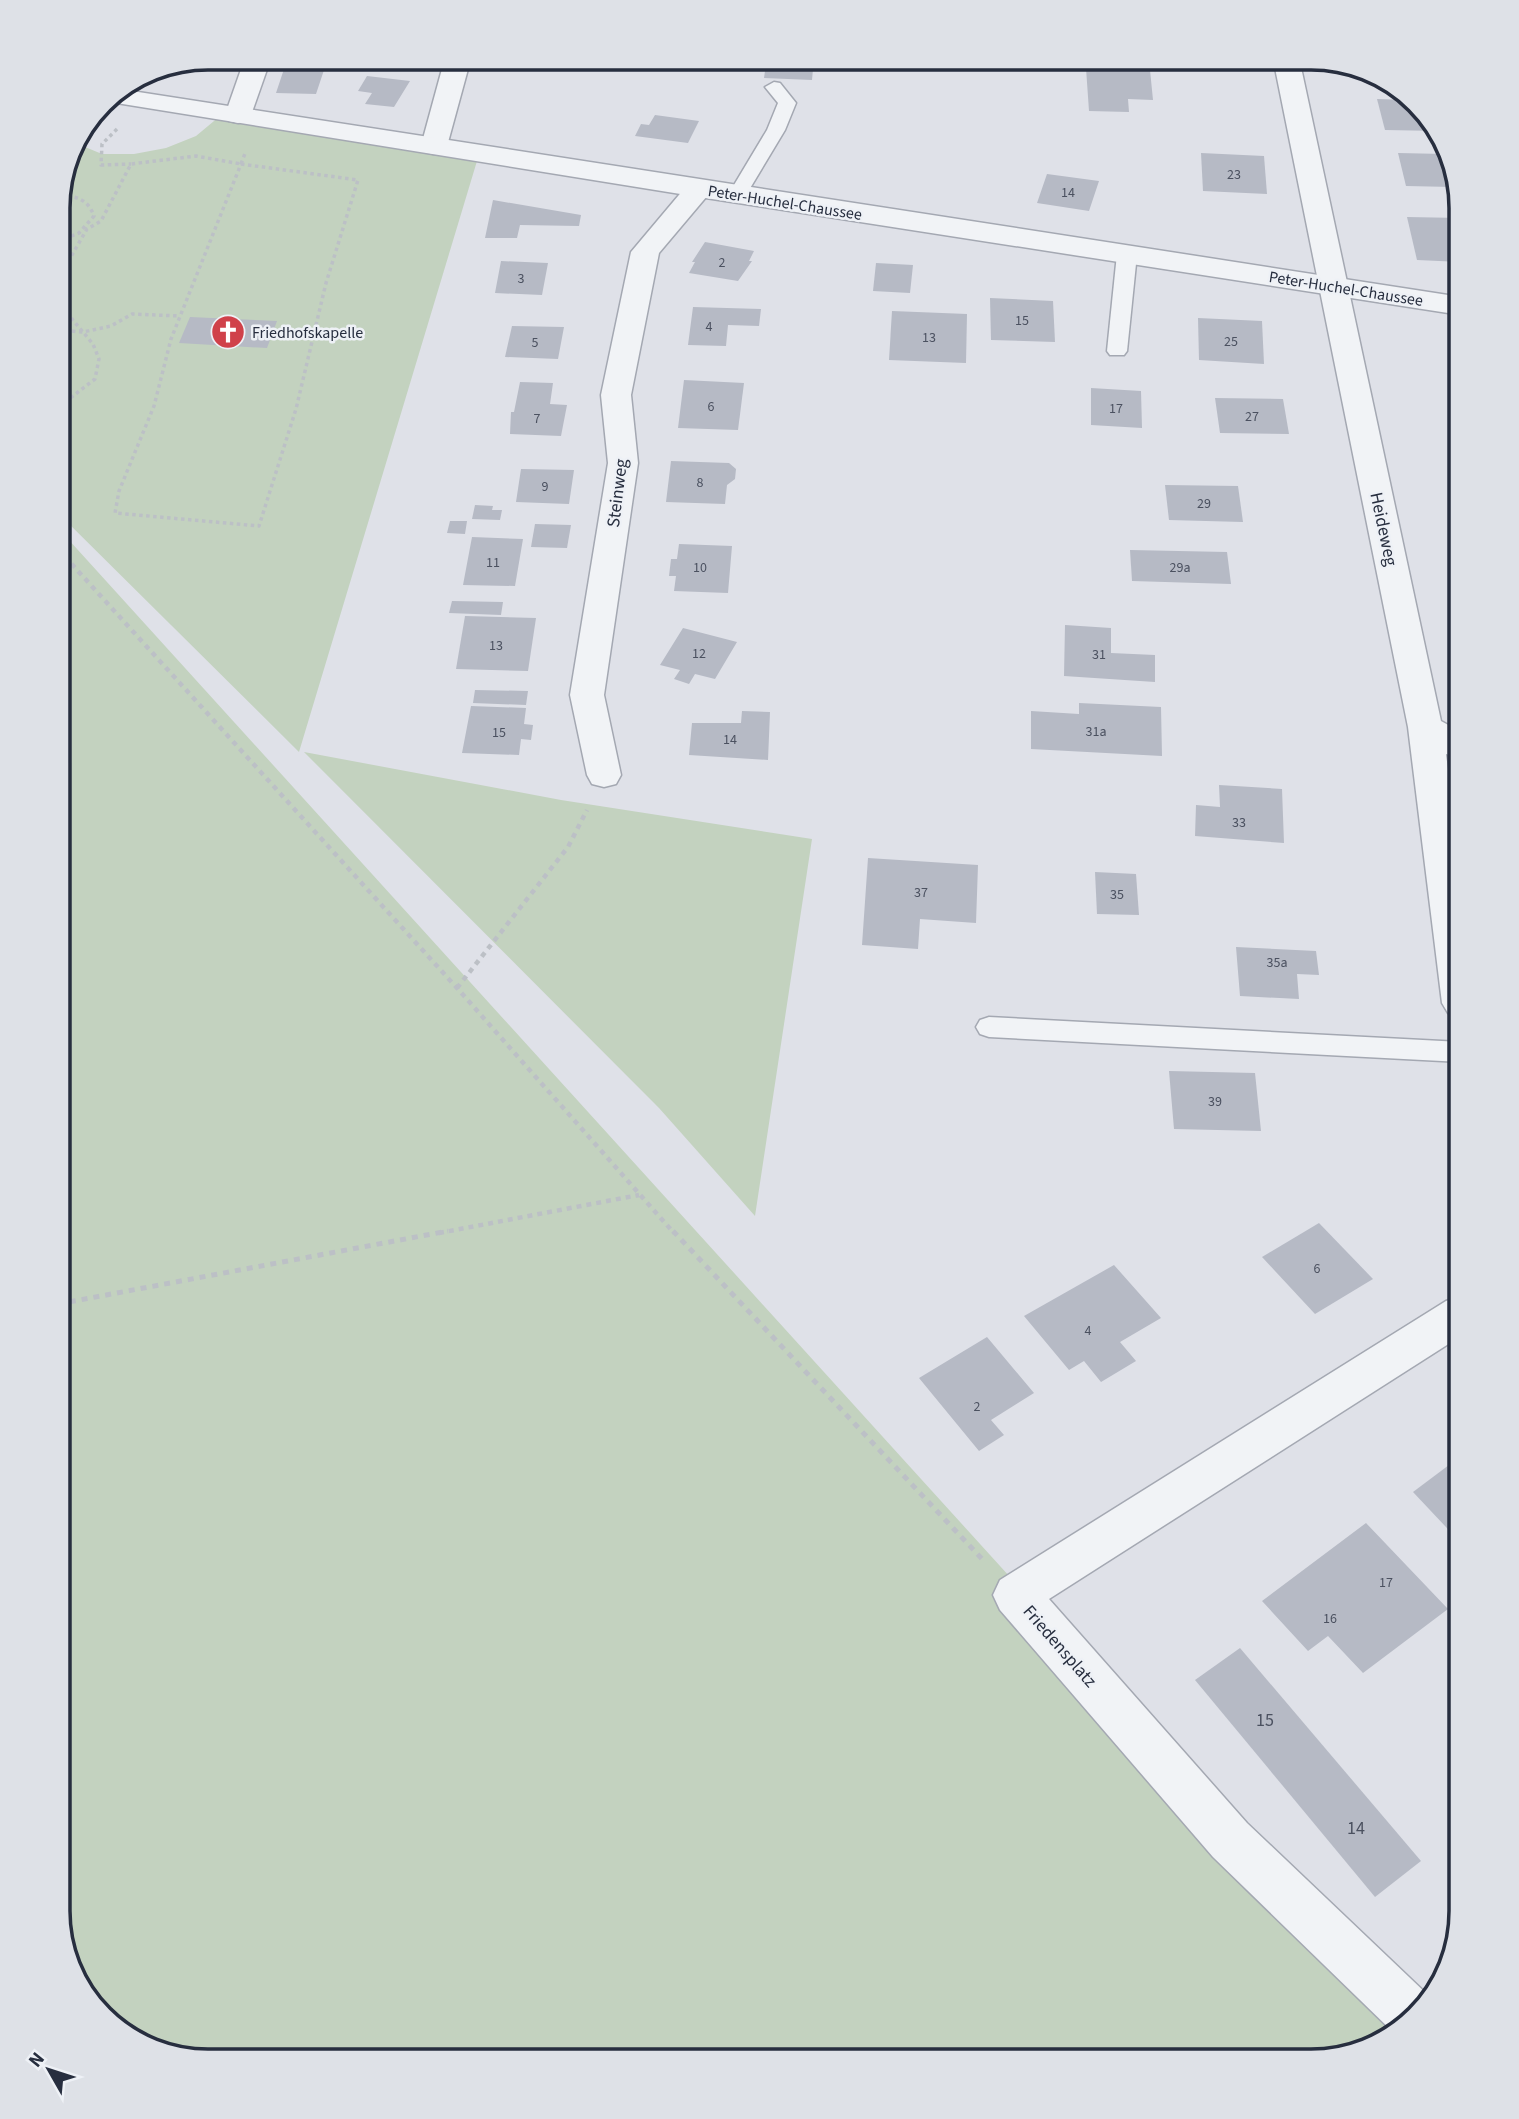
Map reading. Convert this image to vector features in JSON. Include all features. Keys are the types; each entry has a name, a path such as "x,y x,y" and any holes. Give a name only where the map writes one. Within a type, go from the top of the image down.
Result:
{"street":[{"path":"249,117 256,70"},
{"path":"434,146 455,70"},
{"name":"Heideweg","path":"1289,70 1425,727 1449,911"},
{"name":"Peter-Huchel-Chaussee","path":"126,97 737,195 1449,304"},
{"name":"Steinweg","path":"604,775 587,695 623,463 616,395 645,252 699,189"},
{"path":"1425,727 1449,740"},
{"name":"Friedensplatz","path":"1407,2010 1230,1840 1016,1595 1449,1321"}],"lane":[{"path":"737,195 776,130 787,103 774,87"},
{"path":"1117,351 1127,254"},
{"path":"989,1027 1449,1051"}],"path":[{"path":"117,129 102,144 101,165 196,156 240,164 358,180 326,283 296,409 259,526 115,513 119,491 154,406 171,339 240,164 249,117"},
{"path":"70,239 101,220 131,164"},
{"path":"70,258 93,216 90,205 71,196"},
{"path":"70,314 93,344 99,359 95,379 70,398"},
{"path":"70,331 83,332 111,326 132,314 180,316"},
{"path":"70,561 457,988 639,1195 1016,1595"},
{"path":"457,988 568,847 604,775"},
{"path":"70,1302 639,1195"}],"green space":[{"path":"220,116 477,161 299,752 70,525 70,199 80,155 84,147 102,154 134,154 166,148 196,136"},
{"path":"70,541 1010,1577 1239,1847 1403,2014 1364,2039 1329,2048 1311,2049 199,2049 155,2039 124,2021 110,2009 88,1980 80,1964 71,1929 70,1911"},
{"path":"304,752 561,800 812,839 755,1216 659,1108"}],"building":[{"path":"284,70 324,70 316,94 276,93"},
{"path":"765,70 813,70 812,80 764,78"},
{"path":"1086,70 1150,70 1153,100 1128,99 1129,112 1089,111"},
{"path":"367,76 410,81 394,107 365,104 372,93 358,91"},
{"path":"1377,99 1396,100 1409,110 1426,131 1385,130"},
{"path":"655,115 699,121 688,143 635,136 641,124 649,125"},
{"path":"1201,153 1264,156 1267,194 1203,191"},
{"path":"1398,153 1438,154 1447,187 1406,186"},
{"path":"1047,174 1099,181 1089,211 1037,203"},
{"path":"493,200 581,215 579,226 520,225 517,238 485,238"},
{"path":"1407,217 1449,218 1449,261 1417,260"},
{"path":"705,242 754,251 749,261 752,261 738,281 689,273 695,262 692,262"},
{"path":"501,261 548,263 542,295 495,293"},
{"path":"876,263 913,265 910,293 873,291"},
{"path":"990,298 1053,301 1055,342 991,340"},
{"path":"693,307 761,309 759,326 728,325 726,346 688,345"},
{"path":"892,311 967,314 966,363 889,360"},
{"name":"Friedhofskapelle","path":"190,317 277,321 267,348 179,343"},
{"path":"1198,318 1262,321 1264,364 1199,360"},
{"path":"512,326 564,327 558,359 505,357"},
{"path":"684,380 744,383 738,430 678,428"},
{"path":"520,382 553,383 550,404 567,405 561,436 510,434 511,412 514,412"},
{"path":"1091,388 1141,391 1142,428 1091,425"},
{"path":"1215,398 1283,399 1289,434 1220,433"},
{"path":"671,461 729,463 736,469 735,479 727,485 725,504 666,502"},
{"path":"521,469 574,470 569,504 516,502"},
{"path":"1165,485 1238,486 1243,522 1169,520"},
{"path":"475,505 493,506 492,510 502,510 500,520 472,519"},
{"path":"450,521 467,521 465,534 447,533"},
{"path":"535,524 571,525 567,548 531,547"},
{"path":"472,537 523,539 515,586 463,585"},
{"path":"679,544 732,546 728,593 674,591 676,576 669,576 671,559 677,559"},
{"path":"1130,550 1227,552 1231,584 1132,581"},
{"path":"452,601 503,602 501,615 449,613"},
{"path":"465,616 536,618 528,671 456,669"},
{"path":"1065,625 1111,628 1111,653 1155,655 1155,682 1064,676"},
{"path":"683,628 737,642 715,679 695,674 689,684 674,679 680,670 660,665"},
{"path":"475,690 528,691 526,705 473,703"},
{"path":"1079,703 1161,707 1162,756 1031,749 1031,711 1079,714"},
{"path":"471,706 526,708 524,724 533,725 531,740 521,739 519,755 462,753"},
{"path":"742,711 770,712 768,760 689,755 692,723 741,723"},
{"path":"1219,785 1282,789 1284,843 1195,836 1196,805 1220,807"},
{"path":"868,858 978,865 976,923 920,919 918,949 862,945"},
{"path":"1095,872 1136,874 1139,915 1097,914"},
{"path":"1236,947 1316,951 1319,975 1297,974 1299,999 1240,996"},
{"path":"1169,1071 1255,1073 1261,1131 1174,1129"},
{"path":"1319,1223 1373,1279 1315,1314 1262,1257"},
{"path":"1114,1265 1161,1318 1120,1342 1136,1361 1101,1382 1084,1361 1069,1370 1024,1316"},
{"path":"987,1337 1034,1393 991,1420 1004,1435 979,1451 919,1378"},
{"path":"1449,1465 1449,1530 1413,1492"},
{"path":"1366,1523 1448,1609 1363,1673 1328,1636 1308,1651 1262,1601"},
{"path":"1240,1648 1421,1861 1375,1897 1195,1680"}],"place":[{"name":"Friedhofskapelle","path":"228,332"}]}
